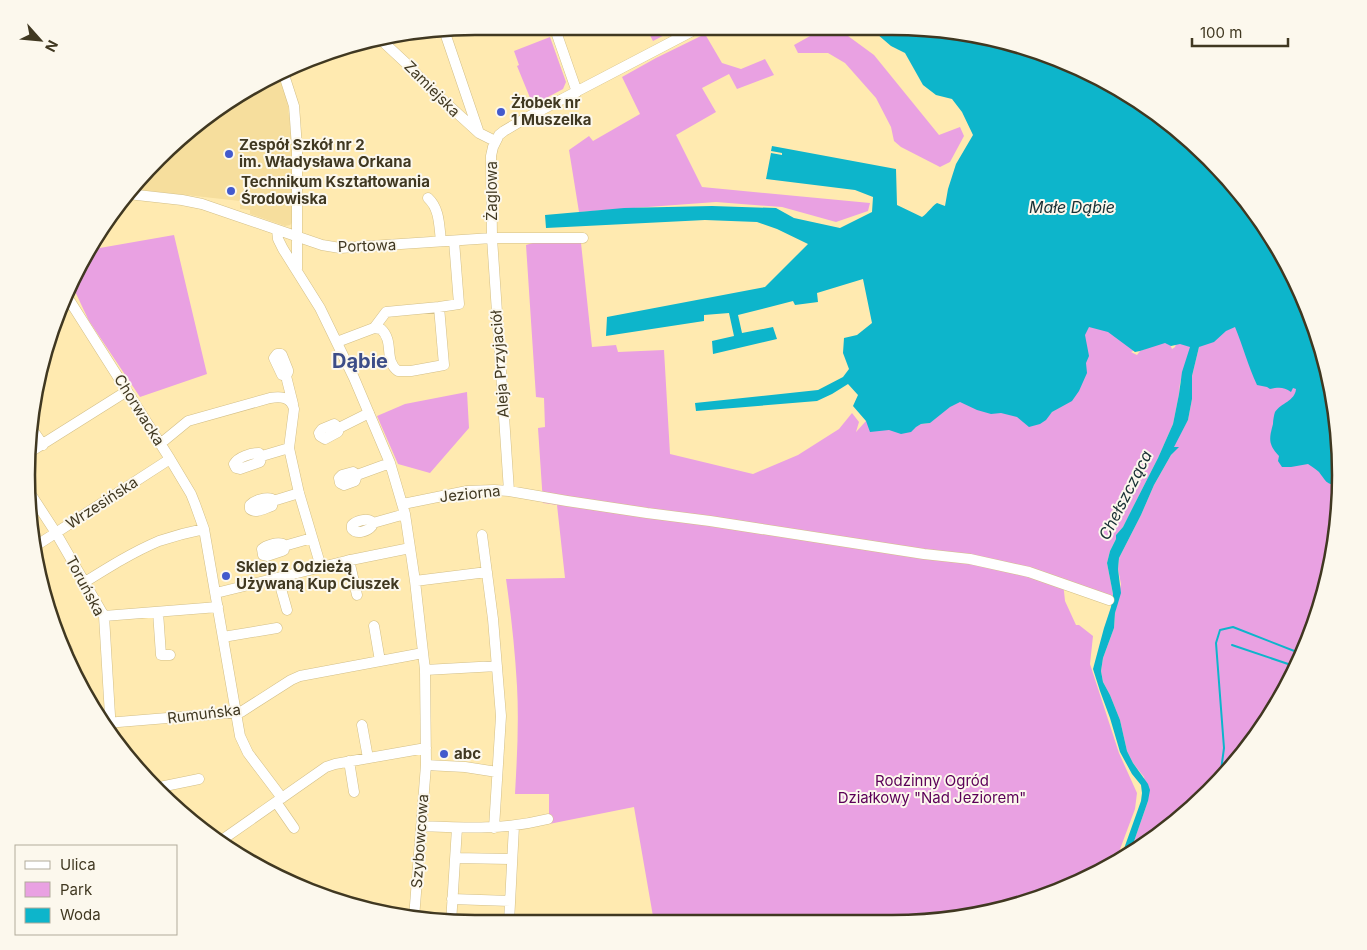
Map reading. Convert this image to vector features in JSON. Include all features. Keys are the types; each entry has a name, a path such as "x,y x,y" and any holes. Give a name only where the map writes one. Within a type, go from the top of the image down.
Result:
{"street":[{"path":"557,35 576,92"},
{"name":"Żaglowa","path":"492,238 491,156 495,141 504,130 685,35"},
{"path":"446,36 479,134"},
{"name":"Zamiejska","path":"386,44 479,134 495,141"},
{"name":"Szybowcowa","path":"285,78 294,106 295,119 296,236 297,262 300,274"},
{"name":"Portowa","path":"136,195 202,204 322,245 340,248 492,238 583,238"},
{"path":"428,198 435,205 437,211 441,241"},
{"name":"Szybowcowa","path":"277,230 278,239 283,249 320,308 337,342 390,463 404,509 415,581 425,670 426,765 415,911"},
{"name":"Aleja Przyjaciół","path":"492,238 508,490"},
{"path":"374,328 386,312 459,304 454,241"},
{"name":"Chorwacka","path":"70,302 170,459 193,499 204,529 240,736 248,753 279,800 294,828"},
{"path":"337,342 374,328 381,329 388,337 391,364 398,371 444,365 439,307"},
{"path":"286,376 294,409 289,448 299,493 321,567"},
{"path":"36,449 127,391"},
{"path":"160,444 188,421 275,398 290,401 292,404"},
{"path":"339,428 369,413"},
{"path":"37,436 44,445"},
{"path":"262,456 289,448"},
{"name":"Wrzesińska","path":"40,543 170,459"},
{"path":"357,475 390,463"},
{"name":"Jeziorna","path":"404,509 467,491 508,490 647,513 924,554 970,559 1029,572 1109,600"},
{"path":"273,501 299,493"},
{"name":"Toruńska","path":"36,502 104,616 109,718"},
{"path":"372,523 404,509"},
{"path":"85,582 143,548 169,538 204,529"},
{"path":"482,535 493,619 500,716 494,828"},
{"path":"284,546 312,538"},
{"path":"216,593 349,560 410,548"},
{"path":"349,560 357,595"},
{"path":"415,581 486,572"},
{"path":"278,578 287,610"},
{"path":"104,616 218,607"},
{"path":"158,612 161,655 170,654"},
{"path":"374,626 380,661"},
{"path":"223,637 277,628"},
{"name":"Rumuńska","path":"114,726 236,714 248,709 280,686 300,676 423,654"},
{"path":"425,670 497,666"},
{"path":"362,725 368,758"},
{"path":"226,837 326,767 349,761 426,748"},
{"path":"349,761 354,792"},
{"path":"426,765 465,767 497,772"},
{"path":"164,786 200,780"},
{"path":"422,826 494,828 548,819"},
{"path":"509,915 514,826"},
{"path":"451,914 457,828"},
{"path":"455,858 512,859"},
{"path":"452,899 510,901"}],"shaded area":[{"name":"Zespół Szkół nr 2 im. Władysława Orkana","path":"281,80 287,98 292,142 292,223 285,226 250,214 250,210 240,209 240,201 140,190 164,164 207,126 231,109"}],"green space":[{"path":"650,35 665,35 653,41"},
{"path":"706,35 722,63 741,69 765,59 774,75 737,89 729,74 702,88 716,112 676,135 702,187 870,203 868,211 836,222 782,207 716,202 579,212 569,150 589,136 593,141 640,114 622,77 656,58"},
{"path":"812,35 847,35 874,55 939,135 960,127 964,136 950,162 940,167 901,147 894,141 891,127 876,98 845,63 828,53 798,53 794,45"},
{"path":"550,37 566,82 563,89 533,105 517,66 519,65 514,51"},
{"path":"174,235 207,374 140,397 89,321 75,291 98,248"},
{"name":"Rodzinny Ogród Działkowy \"Nad Jeziorem\"","path":"536,242 581,243 592,347 616,345 618,352 664,350 670,454 753,474 798,455 839,429 852,413 859,422 856,432 866,421 915,427 930,423 945,398 1047,417 1060,407 1064,298 1133,346 1133,351 1131,352 1137,355 1140,351 1168,340 1172,349 1175,347 1179,335 1191,347 1180,383 1173,424 1123,527 1116,535 1110,551 1107,563 1113,594 1112,598 1063,582 1065,601 1076,625 1079,625 1093,636 1090,664 1119,753 1137,793 1135,809 1119,852 1087,870 1033,892 978,907 949,911 892,915 653,915 634,807 549,824 549,794 515,794 518,700 506,579 565,578 557,505 543,503 538,428 545,427 544,398 536,397 526,245"},
{"path":"1225,317 1290,377 1331,449 1331,504 1328,532 1324,561 1317,589 1299,643 1287,670 1258,719 1223,765 1203,786 1160,824 1134,842 1148,801 1144,777 1133,763 1127,751 1120,720 1103,682 1101,671 1103,658 1114,628 1121,584 1118,569 1119,558 1154,485 1171,455 1178,447 1173,447 1188,420 1192,399 1192,376 1199,347"},
{"path":"467,392 469,428 430,473 398,464 377,416 405,404"}],"water":[{"name":"Małe Dąbie","path":"878,35 921,36 978,43 1033,58 1087,80 1136,109 1160,126 1182,144 1223,185 1258,231 1287,280 1309,334 1317,361 1324,389 1328,418 1332,484 1308,464 1282,467 1278,461 1279,456 1270,441 1275,412 1293,396 1296,389 1293,388 1291,392 1284,388 1270,389 1257,385 1235,327 1226,331 1214,342 1199,347 1192,376 1192,399 1188,420 1174,447 1179,447 1171,455 1154,485 1119,558 1118,569 1121,593 1115,613 1114,628 1103,658 1101,671 1103,682 1120,720 1127,751 1150,790 1134,842 1124,848 1141,801 1141,785 1132,774 1120,752 1093,669 1113,594 1107,563 1110,551 1116,535 1123,527 1173,424 1182,372 1190,347 1180,344 1171,346 1165,343 1135,352 1108,332 1089,327 1085,335 1089,356 1086,363 1087,373 1079,391 1072,401 1052,412 1046,420 1029,427 1017,417 1001,413 991,414 960,402 950,407 930,423 921,424 911,432 901,434 889,430 870,432 866,421 853,406 858,395 848,384 817,401 696,411 695,403 818,390 843,377 849,369 843,353 844,338 857,335 872,323 863,279 817,293 818,302 795,305 793,301 738,315 742,333 773,327 777,339 713,354 712,341 734,336 729,313 704,315 704,321 606,336 607,317 765,287 808,244 757,222 705,220 546,228 545,215 624,208 712,206 776,208 794,218 840,228 872,212 873,197 855,190 766,179 771,153 782,155 782,153 771,151 772,146 896,169 897,205 922,217 937,203 945,206 956,164 973,135 962,112 952,99 936,95 923,85 905,53 891,46"}],"waterway":[{"path":"1222,767 1224,748 1216,643 1220,630 1233,627 1295,651"},
{"path":"1232,645 1289,664"}],"place":[{"name":"Żłobek nr 1 Muszelka","path":"501,112"},
{"name":"Zespół Szkół nr 2 im. Władysława Orkana","path":"229,154"},
{"name":"Technikum Kształtowania Środowiska","path":"231,191"},
{"name":"Sklep z Odzieżą Używaną Kup Ciuszek","path":"226,576"},
{"name":"abc","path":"444,754"}],"district":[{"name":"Dąbie","path":"360,361"}],"water label":[{"name":"Chełszcząca","path":"1125,495"}]}
